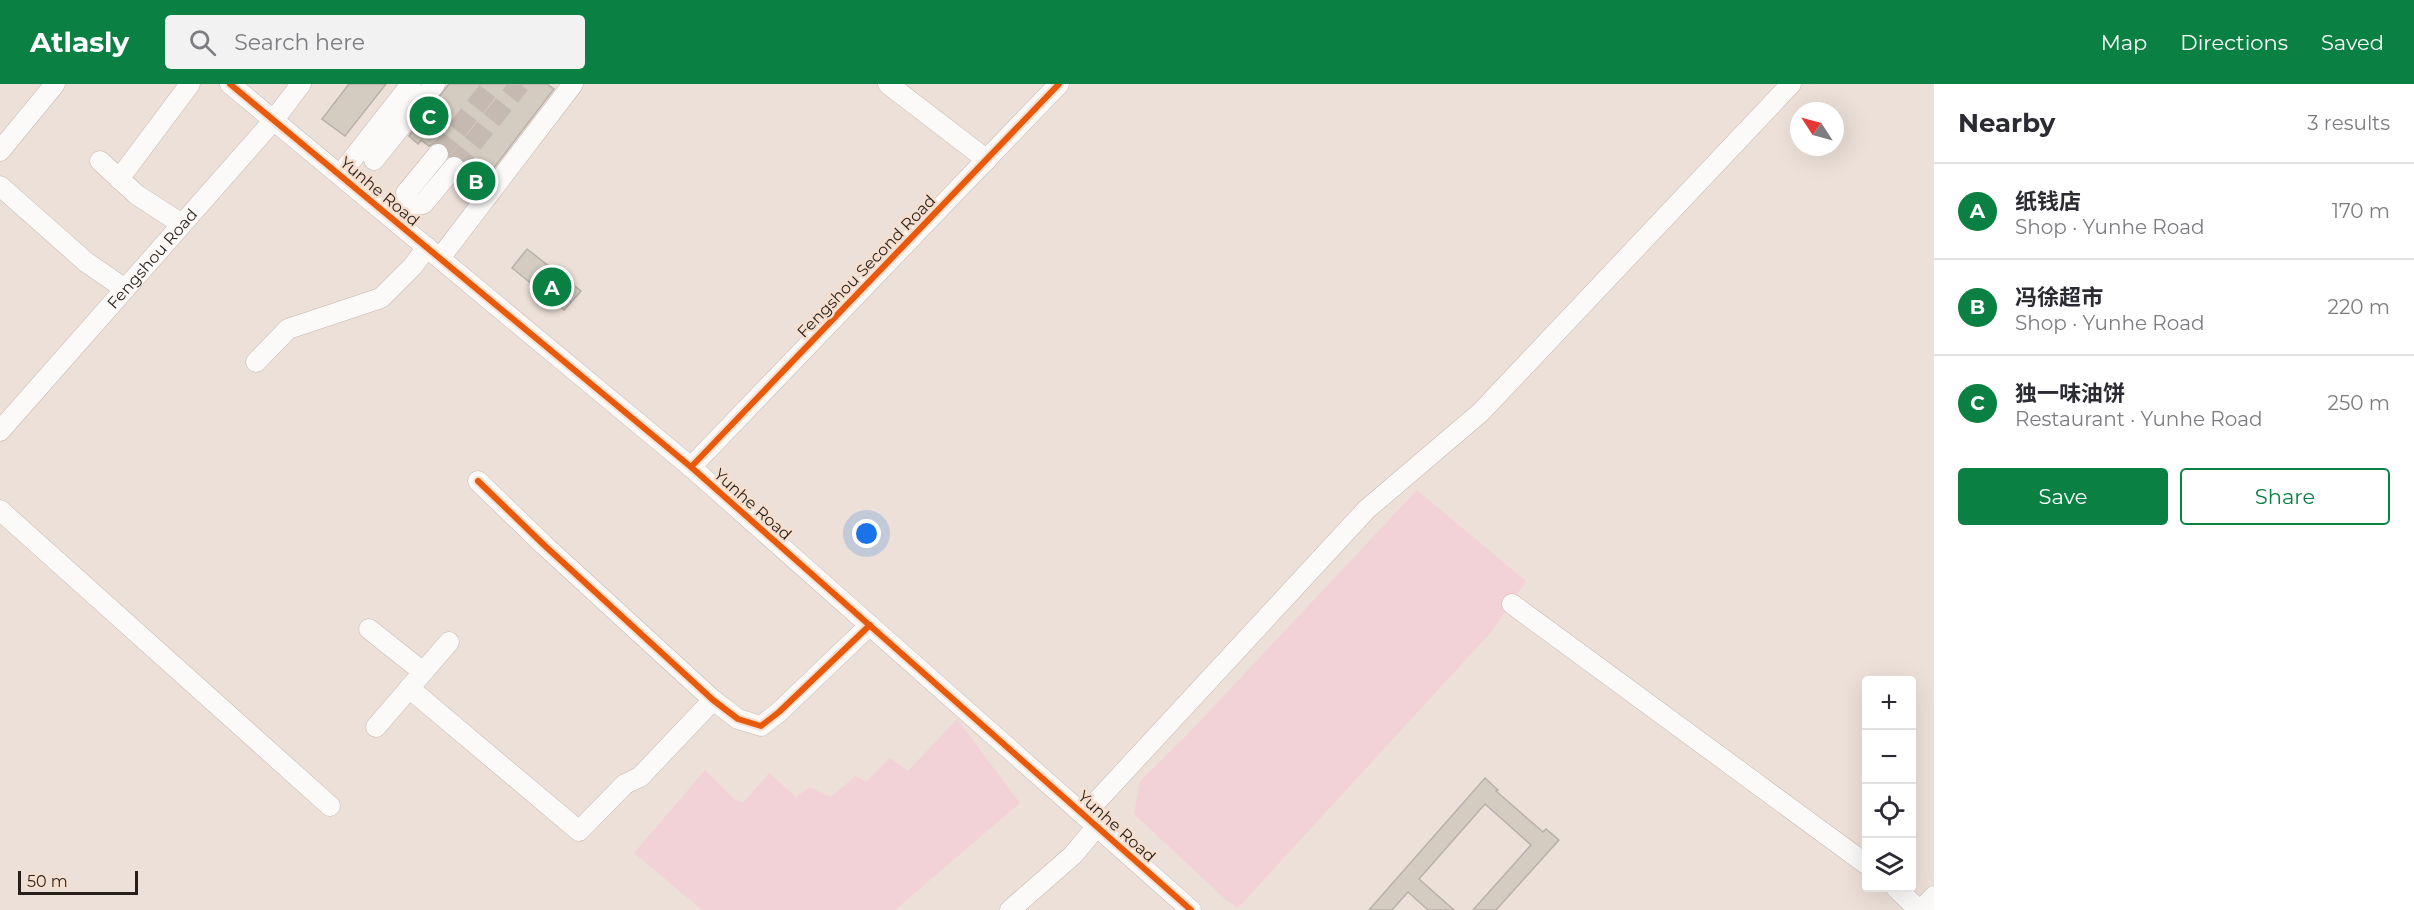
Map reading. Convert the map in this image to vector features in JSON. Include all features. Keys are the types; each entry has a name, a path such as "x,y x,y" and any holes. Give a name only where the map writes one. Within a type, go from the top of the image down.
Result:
{"street":[{"path":"0,151 55,84"},
{"path":"119,179 190,84"},
{"name":"Yunhe Road","path":"230,84 691,467 1191,910"},
{"name":"Fengshou Road","path":"0,431 273,121 301,84"},
{"path":"340,175 411,84"},
{"path":"374,160 435,84"},
{"path":"256,362 288,329 381,298 413,266 434,253 573,84"},
{"path":"888,84 987,160"},
{"name":"Fengshou Second Road","path":"691,467 1059,84"},
{"path":"1010,910 1073,855 1091,821 1367,509 1481,412 1791,84"},
{"path":"438,154 406,193 409,205 423,204 454,167"},
{"path":"100,161 137,195 182,224"},
{"path":"0,186 86,262 125,289"},
{"path":"478,482 543,545 713,700 738,719 761,726 779,712 870,625"},
{"path":"0,510 330,806"},
{"path":"1512,604 1862,861"},
{"path":"369,629 423,672"},
{"path":"376,727 449,642"},
{"path":"409,688 579,831 625,784 640,777 713,700"},
{"path":"1900,892 1920,910 1934,896"}],"shaded area":[{"path":"1417,490 1526,581 1492,631 1238,908 1225,899 1134,814 1140,781 1184,738"},
{"path":"957,719 1020,803 895,910 702,910 634,853 705,770 734,799 743,803 769,773 796,797 809,787 831,797 855,776 866,782 890,758 908,771"}],"building":[{"path":"349,84 386,84 345,136 322,119"},
{"path":"449,84 547,84 554,89 477,190 468,182 471,180 464,174 465,163 462,158 457,155 450,156 445,144 434,143 429,146 421,140 418,144 409,136"},
{"path":"527,249 581,291 564,310 512,268"},
{"path":"1485,778 1498,790 1496,791 1543,832 1546,829 1559,840 1496,910 1473,910 1531,845 1485,804 1419,879 1454,910 1428,910 1408,892 1392,910 1369,910"}],"tunnel":[{"path":"438,154 493,84"},
{"path":"454,167 520,84"}],"cycle path":[{"path":"230,84 691,467 1191,910"},
{"path":"691,467 1059,84"},
{"path":"478,481 544,545 713,700 738,719 761,726 779,712 870,625"}],"place":[{"name":"独一味油饼","path":"429,116"},
{"name":"冯徐超市","path":"476,181"},
{"name":"纸钱店","path":"552,287"}]}
